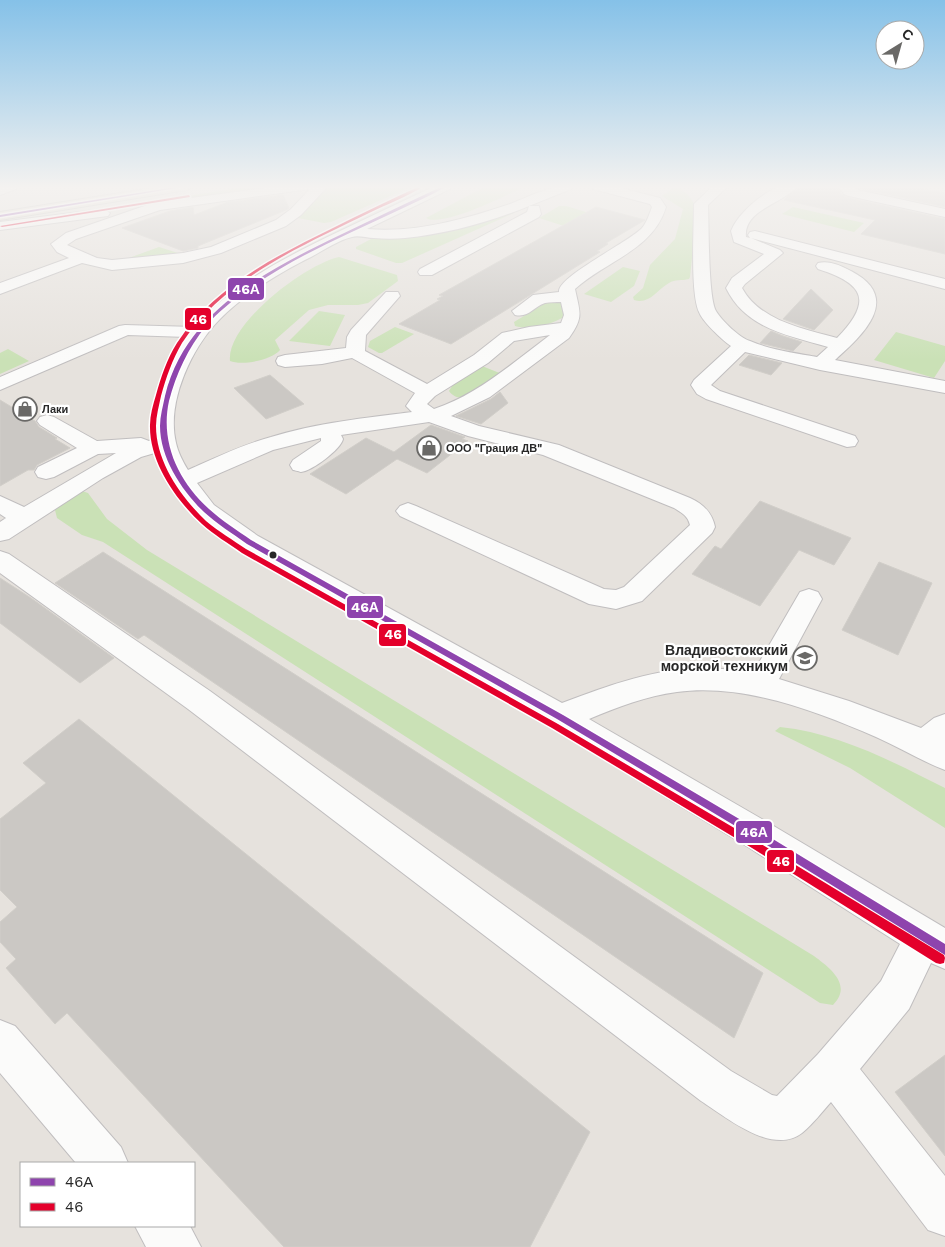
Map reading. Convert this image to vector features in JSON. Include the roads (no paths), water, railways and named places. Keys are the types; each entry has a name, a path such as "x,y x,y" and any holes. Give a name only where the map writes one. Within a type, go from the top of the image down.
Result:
{"street":[{"path":"58,244 62,249 82,258 100,264 112,265 192,257 229,244"},
{"path":"0,560 199,700 700,1074 767,1117 786,1118 833,1069 895,995 935,943 560,717 249,542 206,510 183,481 172,462 165,443 163,426 168,395 180,360 199,332 215,314 266,275 325,244"},
{"path":"426,272 478,244"},
{"path":"183,481 252,450 293,437 319,426 431,416 447,412 467,403 563,334 572,318 573,307 567,288 571,283 630,244"},
{"path":"702,244 703,290 707,312 730,338 742,344 777,355 945,386"},
{"path":"753,244 774,253 848,274 863,287 869,302 865,318 841,345 820,364"},
{"path":"790,244 945,284"},
{"path":"774,253 738,281 734,288 737,298 749,310 767,321 841,345"},
{"path":"0,289 82,258"},
{"path":"392,296 357,334 355,342 356,352 428,392"},
{"path":"521,311 539,299 568,296"},
{"path":"408,512 598,596 612,600 624,599 633,594 703,527 702,518 693,508 682,503 551,450 499,436 475,432 431,416 416,406 416,403 428,392 481,359 508,338 529,332 568,328"},
{"path":"0,384 125,330 199,332"},
{"path":"742,344 704,380 701,385 704,390 713,396 846,441"},
{"path":"285,361 322,358 356,352"},
{"path":"47,420 93,448"},
{"path":"301,465 331,444 332,439 319,426"},
{"path":"46,472 93,448 165,443"},
{"path":"0,533 133,452 165,443"},
{"path":"0,504 24,518"},
{"path":"761,685 809,599"},
{"path":"560,717 634,688 692,678 761,685 938,743"},
{"path":"0,1041 104,1162"},
{"path":"833,1069 945,1213"},
{"path":"160,1227 177,1247"}],"place":[{"name":"Лаки","path":"25,409"},
{"name":"ООО \"Грация ДВ\"","path":"429,448"},
{"name":"Владивостокский морской техникум","path":"805,658"}]}
